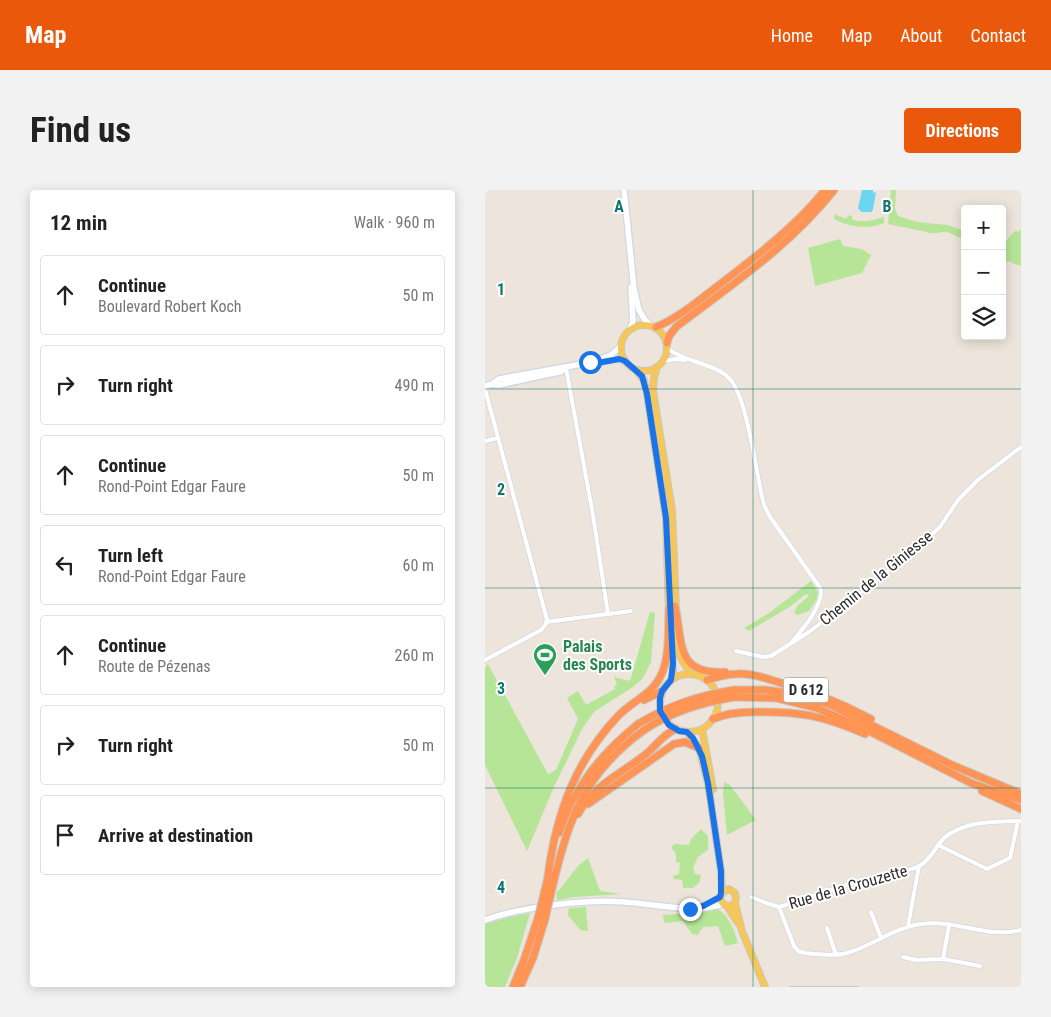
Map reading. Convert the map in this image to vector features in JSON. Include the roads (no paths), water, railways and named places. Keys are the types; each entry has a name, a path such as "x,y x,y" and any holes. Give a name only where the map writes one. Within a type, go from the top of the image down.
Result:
{"highway":[{"path":"653,326 679,316 755,258 786,231 825,190"},
{"path":"667,345 669,336 676,327 781,246 812,216 834,190"},
{"name":"D 612","path":"672,607 683,653 691,664 709,673 744,671 754,676"},
{"name":"D 612","path":"546,898 556,830 567,794 579,771 620,714 650,691 659,680 665,664 672,607"},
{"name":"D 612","path":"707,680 738,674 797,687 841,703 887,727 896,736"},
{"name":"D 612","path":"548,876 566,814 584,779 606,752 659,712 702,696 766,690 808,697 831,705 952,765 1021,794"},
{"path":"604,734 634,706 662,691"},
{"name":"D 612","path":"734,694 802,703 837,715 971,783 1021,800"},
{"name":"D 612","path":"713,719 726,714 742,712 809,714 898,745"},
{"name":"D 612","path":"520,987 533,958 546,898 575,810 599,771 641,727"},
{"name":"D 612","path":"565,839 580,810 596,789 644,756 666,734 676,729"},
{"name":"D 612","path":"580,810 600,794 669,747 685,742 699,748"},
{"name":"D 612","path":"927,761 946,773 1021,809"},
{"path":"995,784 1021,790"},
{"name":"D 612","path":"513,987 541,918"}],"main road":[{"path":"636,370 648,371 657,367 663,361 667,345 663,334 653,326 641,324 630,329 623,338 621,346 625,361 642,376 647,394 665,504 672,607 679,654 682,663 691,674"},
{"path":"657,367 653,391 671,510 673,672 671,680"},
{"path":"691,674 707,680 713,687 717,697 717,709 713,719 702,729 687,732 676,729 666,722 659,703 662,691 671,680 680,675 691,674"},
{"path":"702,729 712,781 713,815"},
{"path":"687,732 699,748 708,783 721,871 723,900 742,930"},
{"path":"721,871 730,890 736,895 735,902 742,930 765,987"},
{"path":"723,900 726,890 730,890"},
{"path":"723,900 735,902"}],"street":[{"path":"622,190 634,289 639,310 645,320 653,326"},
{"path":"622,190 633,321 630,329"},
{"path":"667,345 678,356 718,370 736,388 743,406 764,505 770,517 821,589 822,596 819,602 802,630 792,642"},
{"path":"547,622 485,387 492,384 499,385 554,373 566,368 593,362 611,355 621,346"},
{"path":"593,362 619,359 625,361"},
{"path":"663,361 676,359 693,361"},
{"path":"566,368 593,515 608,614"},
{"path":"485,441 498,438"},
{"name":"Chemin de la Giniesse","path":"736,651 763,658 771,656 809,632 929,537 940,527 958,500 979,479 1021,447"},
{"path":"485,660 541,630 547,622 631,611"},
{"path":"938,845 987,869 1011,858 1019,821"},
{"name":"Rue de la Crouzette","path":"751,897 779,907 868,879 898,873 919,866 925,862 946,837 980,823 1019,821"},
{"path":"908,926 919,866"},
{"path":"485,920 518,911 585,902 623,902 680,908 703,906 723,900"},
{"name":"Rue de la Crouzette","path":"779,907 794,946 798,951 804,953 846,954 908,926 939,923 998,934 1021,930"},
{"path":"871,912 881,938"},
{"path":"943,959 949,925"},
{"path":"827,928 836,955"},
{"path":"903,957 916,960 943,959 980,966"}],"water":[{"path":"862,190 873,190 873,193 876,192 871,212 861,212 858,208"}],"railway":[{"path":"790,987 858,987"}],"place":[{"name":"Palais des Sports","path":"545,676"}]}
